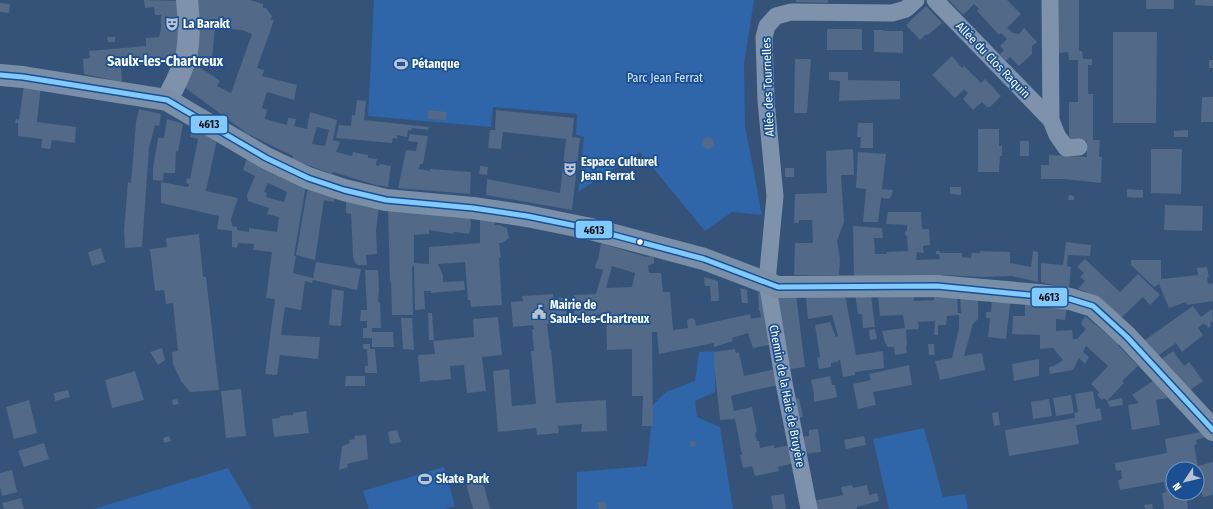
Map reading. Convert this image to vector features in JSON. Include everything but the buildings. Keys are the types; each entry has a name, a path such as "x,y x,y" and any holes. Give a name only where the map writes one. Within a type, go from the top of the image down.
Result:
{"main road":[{"path":"0,75 23,77 167,100 266,158 308,178 344,190 386,200 473,208 527,216 590,229 704,259 778,287 937,286 1070,299 1093,306 1127,336 1213,430"}],"street":[{"path":"167,100 186,57 189,32 187,0"},
{"name":"Allée des Tournelles","path":"767,282 775,196 766,101 764,37 767,26 776,16 791,12 892,13 906,9 916,0"},
{"name":"Allée du Clos Raquin","path":"935,0 1051,120"},
{"name":"Allée du Clos Raquin","path":"1050,0 1051,120 1057,135 1066,148 1079,147"},
{"name":"Chemin de la Haie de Bruyère","path":"767,282 784,383 809,509"}],"green space":[{"name":"Parc Jean Ferrat","path":"374,0 754,0 744,64 745,126 762,215 732,212 705,231 640,152 578,192 584,137 576,135 577,114 493,107 491,127 368,116"},
{"path":"715,351 715,392 695,401 697,417 720,427 733,509 577,509 577,472 647,466 653,405 666,392 695,381 699,352"},
{"path":"924,428 943,497 965,494 968,509 889,509 873,439"},
{"name":"Skate Park","path":"444,467 455,506 444,509 369,509 363,491"},
{"path":"228,468 252,509 94,509"}],"transit line":[{"name":"4613","path":"0,75 23,77 167,100 266,158 308,178 344,190 386,200 473,208 527,216 591,229 704,259 778,287 937,286 1070,299 1093,306 1127,337 1213,430"}],"place":[{"name":"La Barakt","path":"172,24"},
{"name":"Pétanque","path":"401,64"},
{"name":"Espace Culturel Jean Ferrat","path":"570,169"},
{"name":"Mairie de Saulx-les-Chartreux","path":"539,312"},
{"name":"Skate Park","path":"425,479"}],"district":[{"name":"Saulx-les-Chartreux","path":"165,61"}]}
